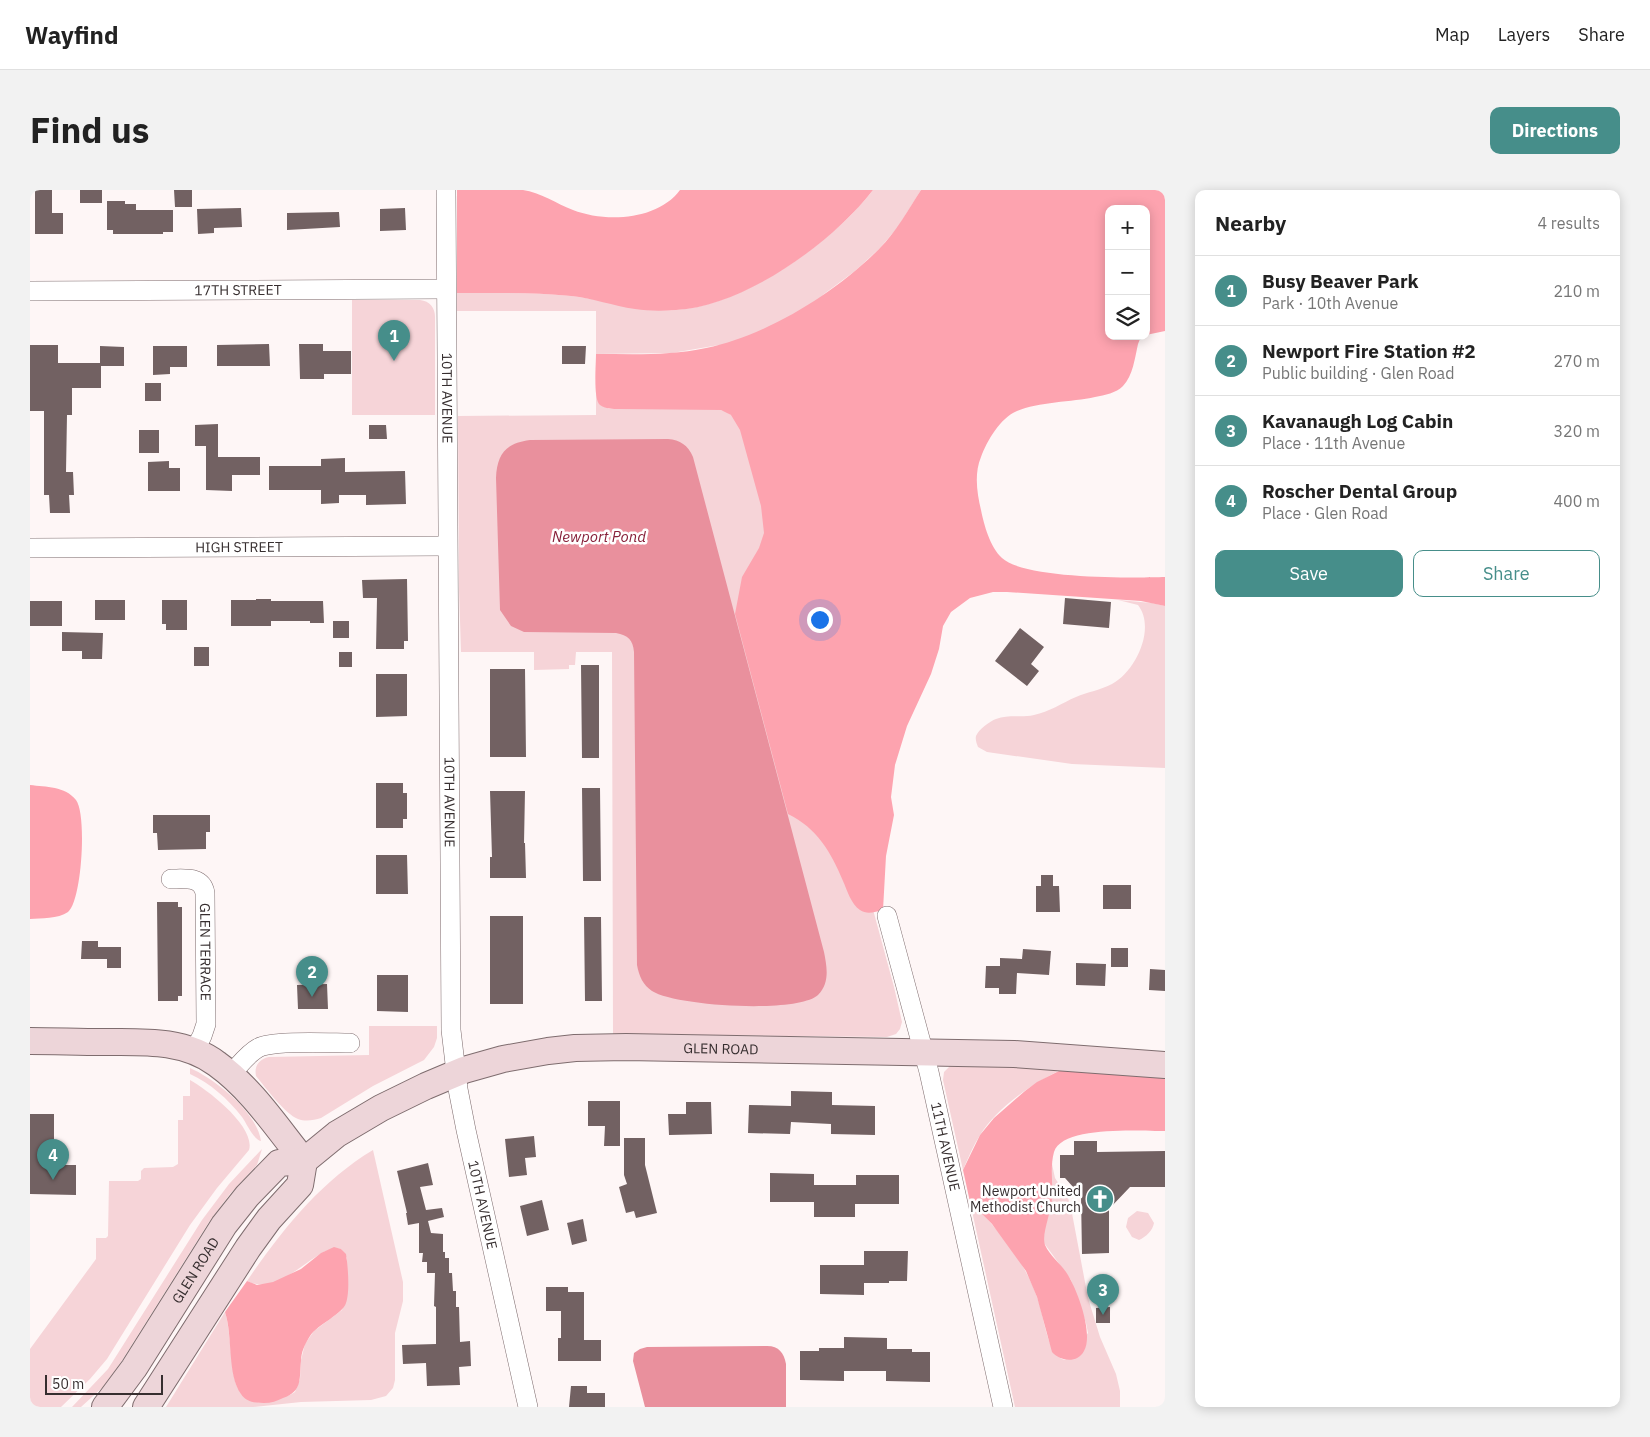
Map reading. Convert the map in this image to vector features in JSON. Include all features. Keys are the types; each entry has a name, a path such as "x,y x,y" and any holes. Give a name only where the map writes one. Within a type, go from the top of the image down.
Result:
{"street":[{"name":"10TH AVENUE","path":"446,190 450,1013 456,1073 466,1130 528,1407"},
{"name":"17TH STREET","path":"30,291 445,289"},
{"name":"HIGH STREET","path":"30,548 447,546"},
{"name":"GLEN TERRACE","path":"171,879 196,880 203,885 205,893 206,1024 194,1051"},
{"name":"11TH AVENUE","path":"887,916 924,1052 1003,1407"},
{"path":"30,1041 148,1042 170,1044 194,1051 217,1063 230,1075 254,1100 304,1161 300,1185 269,1219 248,1248 146,1407"},
{"path":"230,1075 253,1051 267,1044 350,1043"},
{"name":"GLEN ROAD","path":"105,1407 131,1372 215,1238 246,1196 279,1163 304,1161 337,1134 370,1113 456,1073 502,1059 575,1048 648,1047 1026,1055 1165,1065"}],"shaded area":[{"path":"457,190 523,190 536,193 567,208 586,214 616,217 631,216 659,208 680,190 873,190 835,231 785,268 758,284 730,297 703,306 660,311 635,309 587,298 557,295 457,293"},
{"path":"873,190 921,190 898,227 880,248 855,271 824,294 739,415 894,987 902,1022 900,1029 896,1034 887,1037 613,1034 612,652 576,652 575,665 569,665 569,669 534,670 534,652 461,652 458,416 596,415 596,391 599,403 609,409 717,409 731,415 719,345 672,353 596,354 596,311 457,311 457,293 557,295 585,298 636,308 662,310 702,306 729,297 785,268 835,230"},
{"path":"921,190 1162,190 1165,192 1165,331 1150,334 1150,205 1105,205 1105,340 1140,340 1129,377 1123,386 1110,393 1086,399 1025,408 1011,414 1000,424 987,444 979,463 977,484 978,497 986,529 994,548 1002,558 1014,565 1055,574 1105,577 1165,577 1165,606 1141,601 993,592 970,598 951,612 943,626 939,649 931,674 907,726 895,765 891,797 894,815 886,856 883,910 868,913 860,910 852,901 833,860 822,842 807,826 788,814 735,614 742,577 759,548 764,533 761,506 740,430 731,415 721,410 614,409 600,405 596,396 596,354 651,354 692,351 729,342 776,323 842,281 879,249 901,221"},
{"path":"352,300 420,300 427,302 431,306 435,317 435,415 352,415"},
{"path":"1118,600 1165,606 1165,768 1072,764 987,752 978,747 977,734 984,726 994,720 1040,714 1080,695 1108,686 1121,678 1136,659 1141,648 1145,625 1143,614 1138,605"},
{"path":"30,785 55,788 66,792 72,795 79,808 82,839 77,892 73,905 68,912 54,917 30,919"},
{"path":"369,1026 437,1026 437,1038 434,1047 424,1060 373,1086 321,1118 304,1120 293,1116 287,1112 256,1076 258,1064 262,1059 269,1057 369,1055"},
{"path":"951,1065 1068,1067 1032,1086 997,1114 977,1139 963,1170 943,1080 944,1072"},
{"path":"1067,1067 1165,1074 1165,1131 1104,1131 1087,1133 1071,1137 1060,1143 1054,1152 1052,1163 1052,1203 1044,1240 1047,1249 1066,1272 1075,1289 1083,1311 1087,1334 1087,1343 1084,1351 1077,1358 1068,1360 1052,1352 1037,1297 1026,1271 992,1224 970,1202 963,1170 980,1135 994,1118 1037,1082"},
{"path":"190,1068 222,1088 243,1108 258,1130 261,1141 253,1134 231,1104 212,1087 190,1074"},
{"path":"190,1080 218,1100 238,1120 249,1141 249,1150 217,1188 190,1225 107,1359 90,1379 61,1407 30,1407 30,1349 96,1259 96,1238 106,1238 108,1236 109,1181 138,1181 141,1179 141,1171 144,1168 173,1167 178,1164 178,1120 183,1120 183,1096 190,1096"},
{"path":"262,1149 257,1165 230,1194 209,1222 121,1362 103,1387 81,1407 72,1407 108,1369 202,1220 229,1184"},
{"path":"373,1150 403,1282 403,1301 395,1333 395,1380 393,1388 386,1396 371,1400 301,1402 253,1407 166,1407 225,1312 234,1377 236,1385 241,1392 259,1403 295,1392 300,1379 301,1360 305,1344 314,1331 342,1310 347,1295 347,1258 341,1249 331,1249 273,1283 260,1285 247,1281 303,1208 354,1162"},
{"path":"1052,1164 1055,1178 1068,1198 1071,1208 1088,1298 1100,1337 1116,1374 1120,1391 1120,1407 1015,1407 970,1202 992,1224 1020,1261 1034,1289 1054,1352 1065,1360 1088,1333 1071,1280 1044,1243 1044,1232 1052,1196"},
{"path":"1137,1211 1148,1213 1154,1223 1149,1233 1139,1240 1132,1237 1126,1227 1128,1218"},
{"path":"334,1247 341,1249 346,1254 348,1286 344,1307 319,1327 308,1339 302,1354 299,1384 294,1392 272,1402 251,1402 243,1397 234,1377 225,1312 247,1281 257,1285 273,1282 301,1269 321,1253"}],"water":[{"name":"Newport Pond","path":"668,439 683,444 689,449 693,457 824,952 827,969 826,980 818,995 806,1001 762,1006 709,1004 665,996 652,991 644,983 637,965 634,652 631,641 624,635 616,633 524,632 511,626 500,610 496,478 498,462 504,451 515,444 530,440"},
{"path":"771,1346 782,1353 786,1364 786,1407 645,1407 633,1361 634,1353 640,1349 647,1347"}],"building":[{"path":"35,190 52,190 52,213 63,213 63,234 35,234"},
{"path":"80,190 102,190 102,203 80,203"},
{"path":"174,190 192,190 192,207 175,207"},
{"path":"107,201 125,201 125,204 136,204 136,210 173,210 173,232 163,232 163,234 113,234 113,230 107,230"},
{"path":"241,208 242,227 214,228 214,233 198,234 197,209"},
{"path":"405,208 406,230 380,231 380,209"},
{"path":"339,212 340,227 287,230 287,213"},
{"path":"269,344 270,366 217,366 217,345"},
{"path":"299,344 323,344 323,351 351,351 351,374 324,374 324,379 300,379"},
{"path":"30,345 58,345 58,363 100,363 100,346 124,347 124,366 101,366 101,388 72,388 72,415 67,415 66,472 73,472 74,495 69,495 70,513 50,513 49,495 44,495 44,411 30,411"},
{"path":"153,346 187,346 187,367 170,367 170,374 153,375"},
{"path":"562,346 586,346 585,364 562,364"},
{"path":"145,383 161,383 161,401 145,401"},
{"path":"218,424 218,457 260,457 260,475 232,475 232,491 206,490 206,446 195,446 195,425"},
{"path":"369,425 386,425 387,439 369,439"},
{"path":"139,430 159,430 159,453 139,453"},
{"path":"345,458 345,472 405,471 406,504 366,505 366,495 339,495 339,503 321,504 321,490 269,490 269,466 321,466 321,459"},
{"path":"169,461 169,468 180,468 180,491 148,491 148,462"},
{"path":"407,579 408,641 404,641 404,649 376,649 377,598 363,598 362,580"},
{"path":"1065,598 1111,602 1109,628 1063,624"},
{"path":"271,599 271,601 323,601 324,623 271,621 271,626 231,626 231,600"},
{"path":"95,600 125,600 125,620 95,620"},
{"path":"162,600 187,600 187,630 166,630 166,624 162,624"},
{"path":"30,601 62,601 62,626 30,626"},
{"path":"333,621 349,621 349,638 333,638"},
{"path":"1020,628 1044,647 1031,664 1039,671 1027,686 995,661"},
{"path":"62,632 103,633 102,659 82,659 82,651 62,651"},
{"path":"194,647 209,647 209,666 194,666"},
{"path":"339,652 352,652 352,667 339,667"},
{"path":"581,665 599,665 599,758 582,758"},
{"path":"490,669 525,669 526,757 490,757"},
{"path":"376,674 407,674 407,716 376,717"},
{"path":"376,783 403,783 403,793 407,793 407,819 403,819 403,828 376,828"},
{"path":"582,788 600,788 601,881 583,881"},
{"path":"490,791 525,791 524,843 526,878 490,878 490,857 492,857"},
{"path":"153,815 210,815 210,832 206,832 206,849 158,850 157,833 153,833"},
{"path":"376,855 407,855 408,894 376,894"},
{"path":"1041,875 1053,875 1053,886 1059,886 1060,912 1036,912 1036,886 1041,886"},
{"path":"1103,885 1131,885 1131,909 1103,909"},
{"path":"157,902 178,902 178,907 182,907 182,996 178,996 178,1001 158,1001"},
{"path":"490,916 523,916 523,1004 490,1004"},
{"path":"584,917 601,917 602,1001 585,1001"},
{"path":"82,941 98,941 98,947 121,947 121,968 107,968 107,959 81,959"},
{"path":"1111,948 1128,948 1128,967 1111,967"},
{"path":"1023,949 1051,951 1049,975 1017,973 1016,994 999,994 999,988 985,988 986,966 1000,966 1000,958 1022,959"},
{"path":"1076,963 1106,964 1105,986 1076,985"},
{"path":"1150,969 1165,970 1165,991 1149,990"},
{"path":"377,975 408,975 408,1012 377,1011"},
{"path":"327,984 328,1009 298,1009 297,985"},
{"path":"791,1091 832,1092 832,1105 875,1106 875,1135 831,1134 831,1124 791,1122 790,1134 748,1133 749,1105 791,1106"},
{"path":"588,1101 620,1101 620,1146 604,1146 605,1126 588,1126"},
{"path":"686,1102 711,1102 712,1134 669,1135 668,1114 686,1114"},
{"path":"30,1114 54,1114 54,1165 76,1165 76,1195 30,1194"},
{"path":"534,1136 536,1157 525,1158 527,1175 509,1177 505,1139"},
{"path":"624,1138 645,1138 645,1165 657,1213 636,1218 634,1211 626,1213 619,1187 627,1184 624,1175"},
{"name":"Newport United Methodist Church","path":"1074,1141 1097,1141 1097,1152 1165,1151 1165,1187 1130,1187 1109,1209 1109,1253 1082,1254 1081,1196 1074,1196 1074,1188 1065,1178 1060,1178 1060,1155 1074,1155"},
{"path":"428,1163 433,1185 420,1187 426,1210 442,1208 444,1217 428,1221 431,1233 443,1234 443,1252 445,1252 445,1258 449,1258 449,1273 452,1273 453,1291 456,1291 456,1307 459,1307 460,1342 470,1341 471,1366 459,1367 460,1385 427,1386 426,1363 403,1364 402,1345 436,1344 435,1273 427,1273 427,1262 422,1262 423,1253 419,1253 419,1223 408,1225 397,1171"},
{"path":"770,1173 814,1174 814,1185 856,1185 856,1175 899,1175 899,1204 855,1204 855,1217 814,1217 814,1202 770,1202"},
{"path":"542,1200 549,1230 527,1236 520,1206"},
{"path":"583,1219 587,1241 572,1245 567,1223"},
{"path":"864,1251 908,1251 907,1281 864,1283 864,1295 820,1294 820,1265 864,1265"},
{"path":"546,1287 568,1287 568,1292 584,1292 584,1340 601,1340 601,1361 558,1361 558,1338 561,1338 561,1311 546,1311"},
{"path":"1110,1307 1110,1323 1096,1323 1096,1308"},
{"path":"844,1337 887,1338 887,1349 912,1349 912,1352 930,1352 930,1382 886,1381 886,1371 844,1371 844,1381 800,1380 800,1351 819,1351 819,1348 844,1348"},
{"path":"571,1386 587,1386 587,1393 605,1393 605,1407 569,1407"}],"place":[{"name":"Busy Beaver Park","path":"394,361"},
{"name":"Newport Fire Station #2","path":"312,997"},
{"name":"Roscher Dental Group","path":"53,1180"},
{"name":"Newport United Methodist Church","path":"1100,1199"},
{"name":"Kavanaugh Log Cabin","path":"1103,1315"}]}
